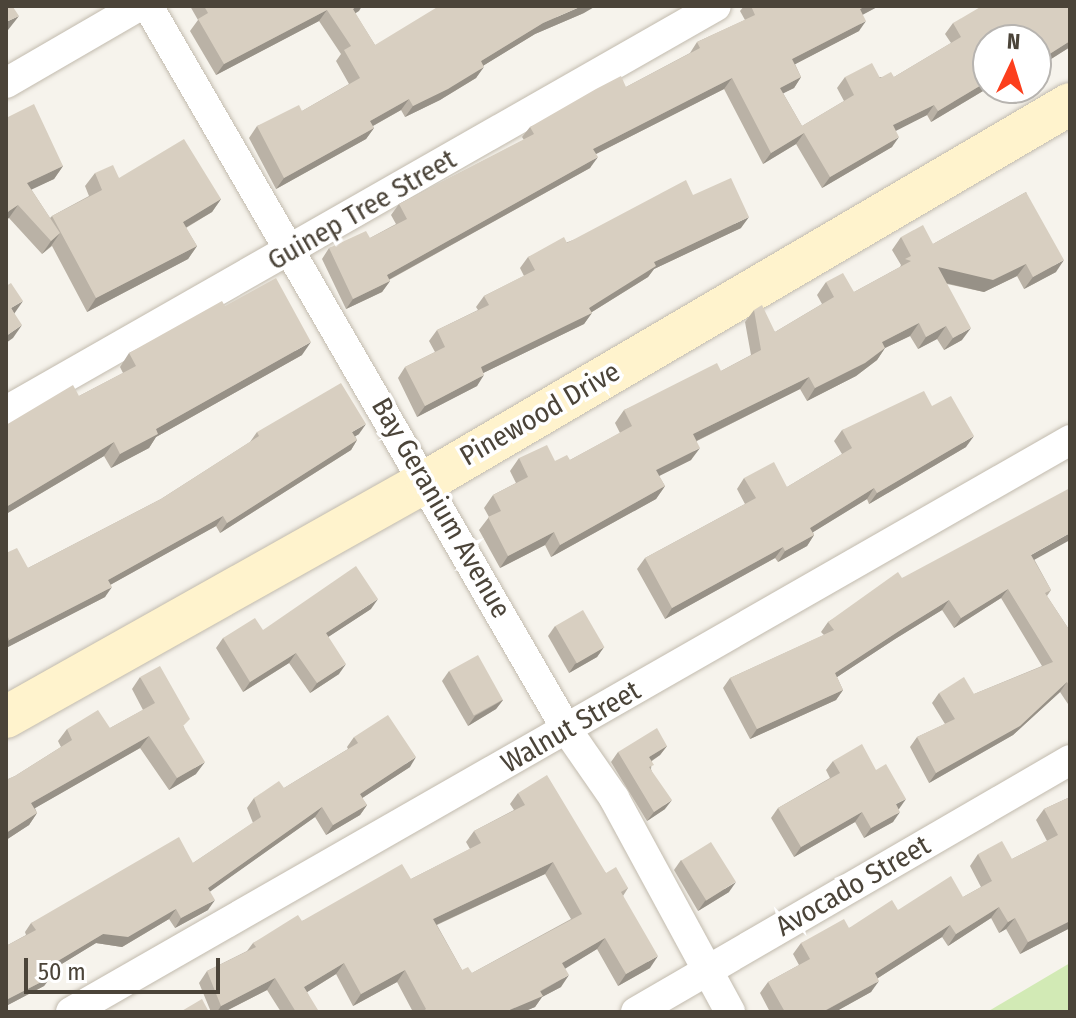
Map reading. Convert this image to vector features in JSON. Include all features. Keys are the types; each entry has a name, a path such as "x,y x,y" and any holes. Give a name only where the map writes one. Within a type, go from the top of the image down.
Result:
{"main road":[{"name":"Pinewood Drive","path":"6,717 427,481 1070,104"}],"street":[{"path":"6,83 139,6"},
{"name":"Bay Geranium Avenue","path":"148,6 427,481 567,730 614,798 730,1012"},
{"name":"Guinep Tree Street","path":"6,411 716,6"},
{"name":"Walnut Street","path":"71,1012 1070,440"},
{"name":"Avocado Street","path":"636,1012 1070,760"}],"green space":[{"path":"1070,963 1070,1012 987,1012"}],"building":[{"path":"6,6 14,6 19,16 6,22"},
{"path":"204,6 357,6 353,9 375,45 439,6 582,6 543,23 481,61 484,67 448,89 413,106 409,99 370,121 374,128 284,178 257,126 299,105 302,111 360,78 344,50 351,46 327,10 224,64 198,19 208,13"},
{"path":"751,6 866,6 860,9 866,21 792,59 801,77 780,88 802,126 854,95 845,77 872,63 880,78 891,72 894,77 961,37 953,23 982,6 1067,6 1070,11 1070,41 1052,52 1052,24 972,24 972,91 938,111 934,105 893,125 899,137 830,177 804,133 771,153 732,78 593,149 598,157 387,275 390,281 353,299 329,248 366,231 370,238 407,219 399,204 534,134 530,127 621,76 626,87 700,48 697,42 755,15"},
{"path":"34,104 63,166 27,183 60,233 51,241 18,205 6,213 6,118"},
{"path":"184,139 221,199 183,222 197,246 96,298 52,216 102,190 95,173 113,165 119,178"},
{"path":"731,178 749,217 654,262 656,266 589,308 592,313 481,367 484,375 425,406 405,367 445,347 437,330 489,305 484,296 535,270 528,257 564,237 567,243 686,180 693,195"},
{"path":"1026,192 1064,260 1033,277 1026,264 993,280 938,267 971,328 953,338 946,326 926,337 919,323 882,342 885,348 865,363 815,388 809,377 693,434 700,448 656,470 665,486 560,545 554,532 508,556 488,517 501,511 493,495 528,477 519,458 547,445 555,461 567,455 570,460 632,426 624,410 717,363 721,371 761,350 754,310 762,305 775,332 834,297 826,282 843,273 854,292 911,261 905,259 911,256 901,237 923,225 933,244"},
{"path":"276,278 311,342 156,429 158,434 120,454 114,442 6,507 6,425 73,385 79,396 136,366 129,353 222,301 225,306"},
{"path":"11,283 23,301 11,308 22,325 6,336 6,286"},
{"path":"341,383 366,424 352,432 357,440 227,523 223,516 108,580 112,587 9,640 6,631 6,553 17,548 28,568 161,499 259,436 257,432"},
{"path":"924,391 932,406 951,396 974,436 877,493 874,488 810,528 814,535 785,551 783,547 672,608 645,558 756,498 744,478 774,462 787,487 852,448 842,430"},
{"path":"1070,488 1070,533 1031,555 1051,590 1045,593 1070,631 1070,687 1067,682 1020,726 936,773 917,737 955,719 939,693 964,677 974,694 1053,662 1008,589 961,618 949,600 835,673 843,690 757,729 730,678 834,630 828,622 898,572 902,578"},
{"path":"356,566 378,599 326,633 346,664 317,683 296,653 250,682 223,638 255,618 263,630"},
{"path":"583,610 604,647 577,663 555,626"},
{"path":"478,655 503,700 474,716 449,671"},
{"path":"160,666 190,719 183,726 205,762 177,778 149,736 31,803 37,813 6,833 6,780 72,740 67,729 98,710 110,728 155,703 140,677"},
{"path":"388,715 416,757 360,794 367,805 333,825 322,807 208,888 215,900 181,918 176,909 128,937 103,934 46,968 51,977 6,1000 6,946 36,930 31,923 179,837 193,863 261,817 254,798 279,781 284,788 358,743 354,737"},
{"path":"657,728 667,746 649,757 654,765 649,767 672,800 654,812 618,752"},
{"path":"862,744 876,770 886,764 906,799 896,804 900,812 871,828 862,812 801,847 778,808 840,773 833,761"},
{"path":"547,775 606,873 616,867 628,888 621,892 658,956 626,974 605,938 562,963 569,975 540,991 543,996 505,1012 422,1012 426,1009 405,970 361,994 344,963 304,987 318,1010 315,1012 296,1012 275,978 221,1006 207,971 256,947 253,943 298,915 302,921 402,864 411,879 481,843 474,831 525,805 518,793","holes":["553,862 582,914 472,973 468,967 462,970 433,919"]},
{"path":"1070,797 1070,921 1028,942 1015,918 1008,922 999,907 956,934 950,925 875,973 879,981 825,1012 785,1012 768,982 810,959 801,943 844,919 849,928 892,900 898,910 951,876 963,897 992,881 978,854 1002,841 1012,859 1058,835 1044,809"},
{"path":"711,842 736,882 706,900 681,861"},
{"path":"202,999 209,1012 180,1012"}]}
